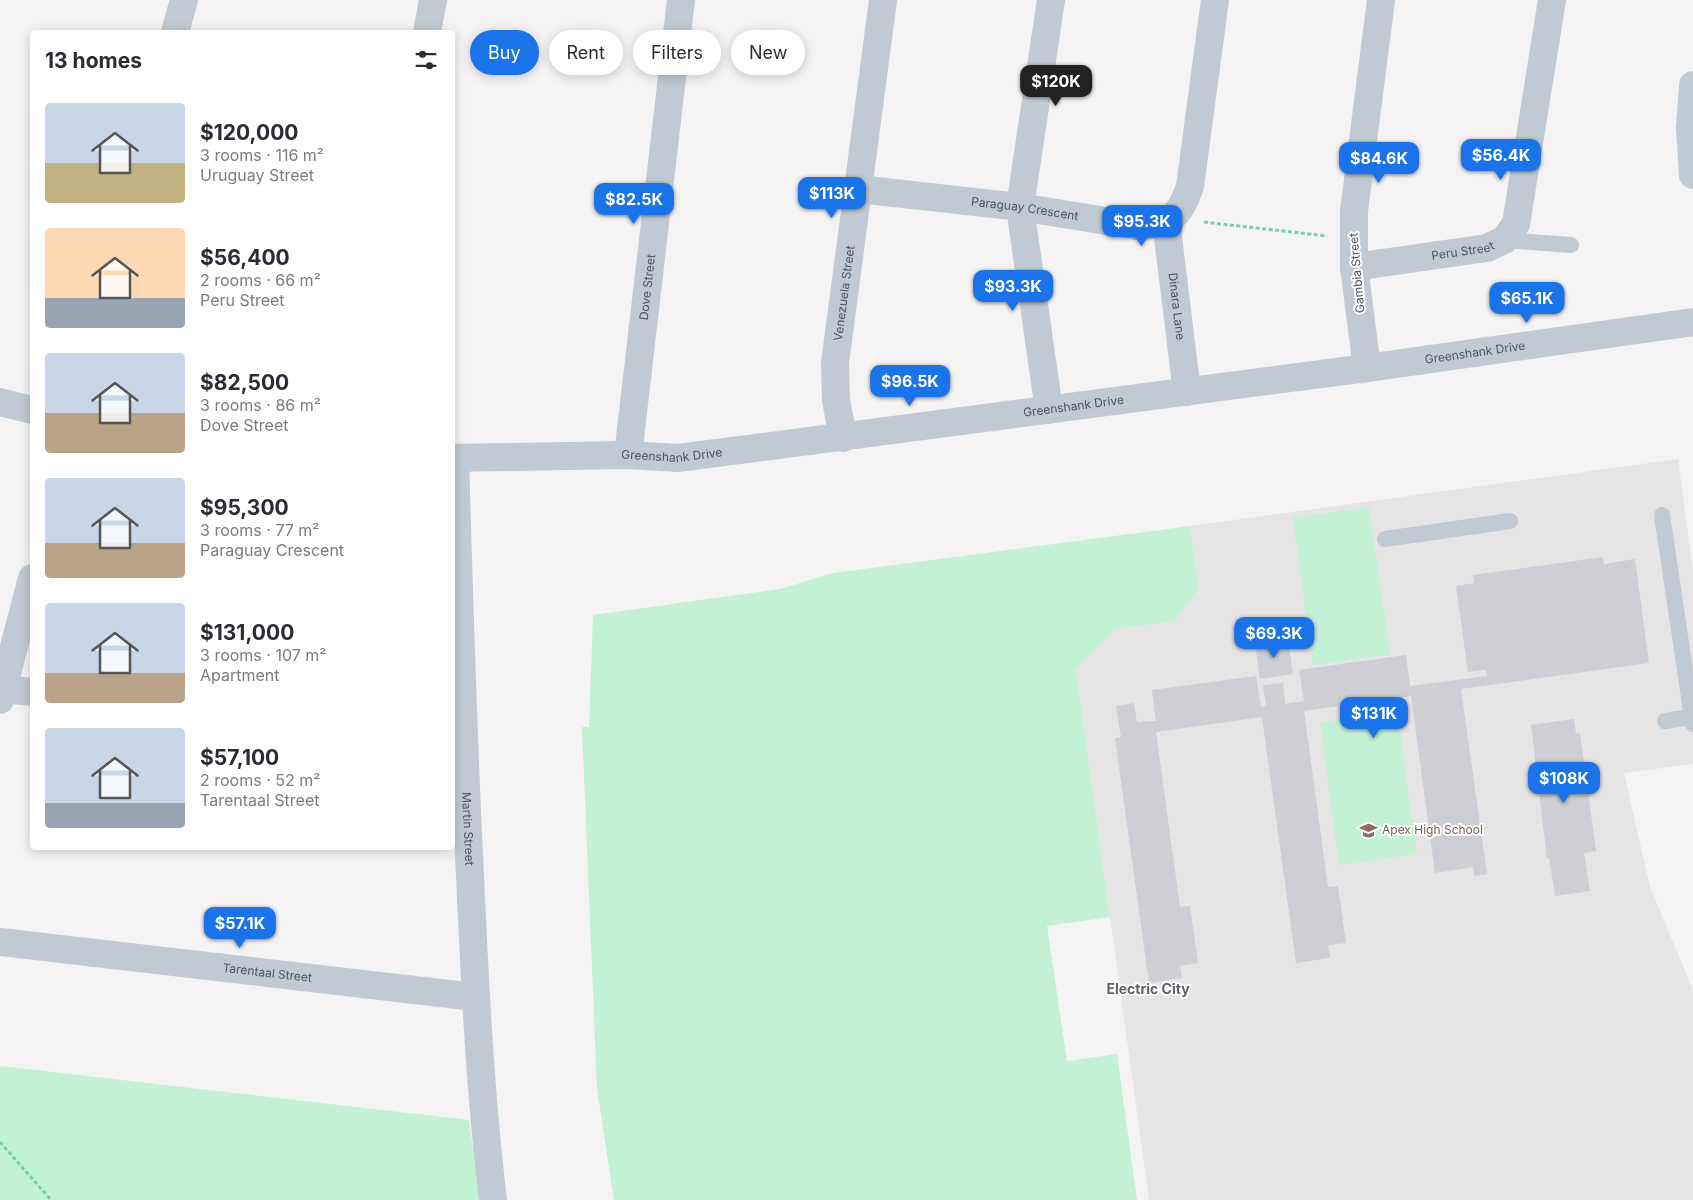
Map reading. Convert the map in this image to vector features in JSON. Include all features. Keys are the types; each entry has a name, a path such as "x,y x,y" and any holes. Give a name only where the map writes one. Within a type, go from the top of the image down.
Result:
{"street":[{"path":"176,30 184,0"},
{"path":"427,30 433,0"},
{"name":"Dove Street","path":"628,455 681,0"},
{"name":"Venezuela Street","path":"843,438 836,400 835,363 883,0"},
{"path":"1049,410 1020,207 1051,0"},
{"path":"1170,220 1184,205 1190,186 1215,0"},
{"name":"Gambia Street","path":"1367,368 1352,239 1381,0"},
{"name":"Peru Street","path":"1354,267 1487,248 1504,240 1516,224 1552,0"},
{"path":"1693,85 1690,128 1693,175"},
{"name":"Paraguay Crescent","path":"858,190 1020,207 1137,226 1156,226 1170,220"},
{"name":"Dinara Lane","path":"1170,220 1186,392"},
{"name":"Greenshank Drive","path":"455,458 628,455 678,458 843,438 1367,368 1693,322"},
{"path":"0,402 30,410"},
{"name":"Martin Street","path":"455,530 458,748 482,1108 494,1200"},
{"path":"30,586 2,694 30,692"},
{"name":"Tarentaal Street","path":"0,942 475,997"}],"lane":[{"path":"1504,240 1571,245"},
{"path":"1662,516 1692,721 1665,721"},
{"path":"1385,539 1510,521"}],"path":[{"path":"1170,220 1352,239"},
{"path":"0,1142 51,1200"}],"shaded area":[{"name":"Apex High School","path":"1678,459 1693,571 1693,764 1624,773 1650,887 1693,990 1693,1200 1149,1200 1076,669 1115,629 1174,622 1199,588 1190,526"}],"green space":[{"path":"1369,507 1390,654 1313,665 1293,518"},
{"path":"1190,526 1199,588 1174,622 1115,629 1076,669 1110,917 1047,926 1067,1061 1117,1054 1137,1200 614,1200 597,1089 582,727 589,727 593,615 780,589 833,573"},
{"path":"1397,712 1417,854 1339,865 1320,723"},
{"path":"0,1066 469,1120 480,1200 0,1200"}],"building":[{"path":"1603,557 1604,564 1635,559 1649,663 1461,689 1487,874 1474,876 1473,867 1435,873 1411,696 1304,711 1328,887 1338,886 1346,943 1328,945 1330,958 1296,963 1262,717 1156,732 1180,907 1190,906 1198,963 1180,966 1182,978 1149,983 1115,738 1121,737 1116,706 1134,703 1137,722 1156,721 1152,690 1256,676 1261,707 1266,706 1263,685 1283,683 1285,704 1304,701 1299,670 1406,655 1410,686 1487,676 1486,670 1468,672 1456,586 1474,583 1473,575"},
{"path":"1288,639 1293,674 1260,679 1255,644"},
{"path":"1574,719 1576,734 1580,733 1596,851 1584,853 1590,891 1555,896 1549,858 1547,858 1531,725"}],"place":[{"name":"Apex High School","path":"1368,830"}],"district":[{"name":"Electric City","path":"1148,989"}]}
